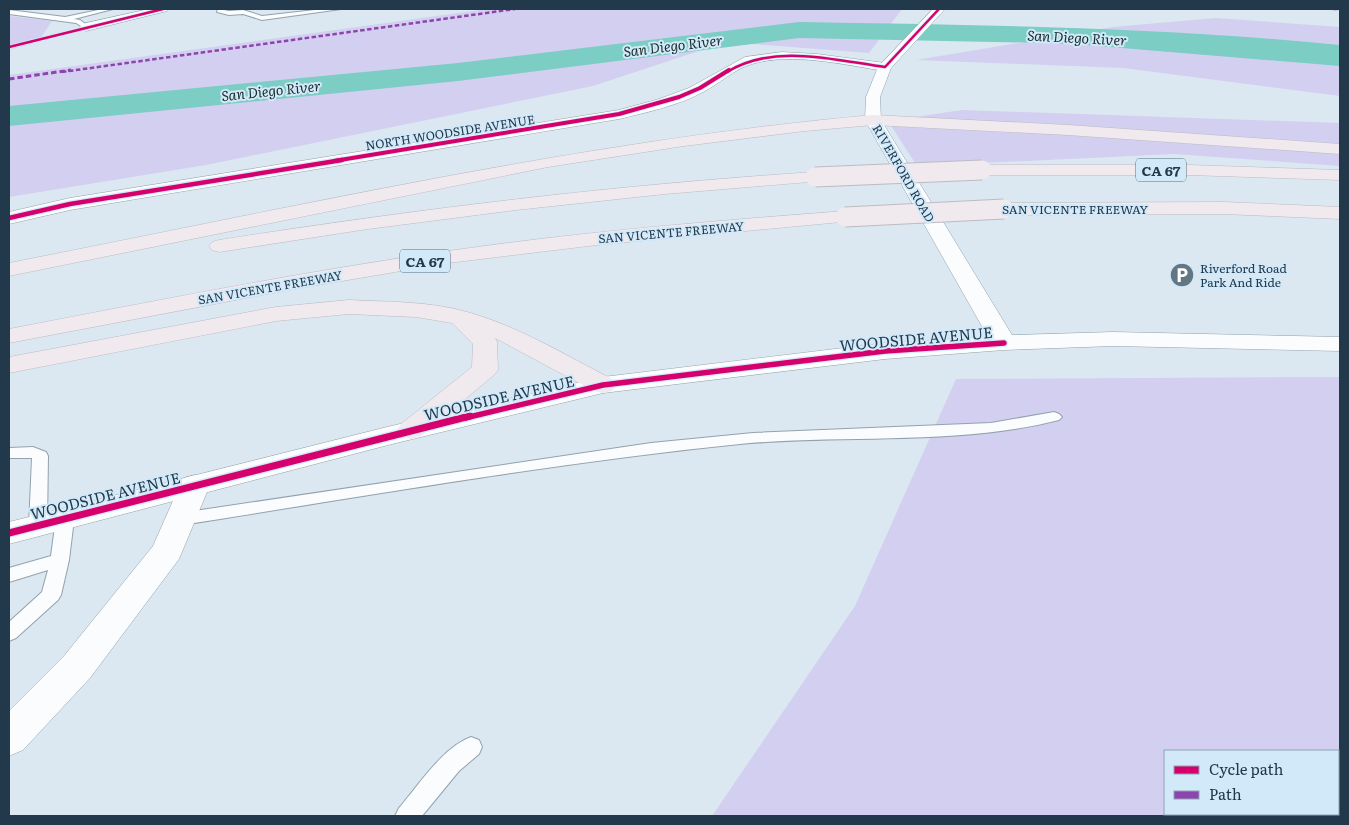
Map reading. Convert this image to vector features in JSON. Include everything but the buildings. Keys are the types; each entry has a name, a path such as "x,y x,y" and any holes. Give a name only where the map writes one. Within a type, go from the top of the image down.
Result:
{"highway":[{"path":"9,270 548,162 684,140 805,126 873,120 1068,130 1340,149"},
{"name":"CA 67","path":"9,282 127,260 400,217 693,184 982,170 1188,170 1340,175"},
{"name":"SAN VICENTE FREEWAY","path":"9,336 237,292 448,257 560,242 702,228 845,217 1004,210 1223,208 1340,213"},
{"path":"9,365 276,314 349,307 416,310 460,317 501,332 603,385"},
{"path":"411,430 485,370 485,342 460,317"}],"main road":[{"path":"86,27 163,9"},
{"name":"RIVERFORD ROAD","path":"939,9 890,62 873,97 873,120 1004,343"},
{"name":"NORTH WOODSIDE AVENUE","path":"9,218 70,204 564,125 637,111 672,101 704,86 749,60 780,56 890,62"},
{"name":"WOODSIDE AVENUE","path":"9,533 411,430 603,385 885,351 1004,343 1113,339 1340,344"},
{"path":"9,738 77,667 167,551 195,485"}],"lane":[{"path":"64,19 110,9"},
{"path":"221,9 219,11 230,13 242,10 262,18 338,9"},
{"path":"9,12 78,21 86,27"},
{"path":"181,519 651,448 753,438 990,428 1054,417"},
{"path":"9,453 33,452 40,456 60,560 51,595 9,633"},
{"path":"9,575 60,560"},
{"path":"407,816 451,764 471,747"}],"shaded area":[{"path":"487,9 902,9 869,53 726,42 593,86 206,165 9,197 9,75"},
{"path":"9,16 52,21 38,42 9,50"},
{"path":"1216,18 1340,27 1340,96 1123,68 916,60 1113,27"},
{"path":"1195,34 1340,47 1340,66 1098,46 1124,39"},
{"path":"962,110 1340,123 1340,166 1174,154 917,166 888,121"},
{"path":"1340,377 1340,816 712,816 855,606 956,379"}],"waterway":[{"name":"San Diego River","path":"9,116 458,72 799,30 1049,35 1243,45 1340,54"}],"marked path":[{"path":"9,79 515,9"},
{"path":"1333,9 1340,9"}],"cycle path":[{"path":"9,47 163,9"},
{"path":"9,218 70,204 619,114 650,107 679,97 700,88 744,62 765,57 799,56 885,67 939,9"},
{"path":"9,533 387,436 603,385 885,351 1004,343"}],"place":[{"name":"Riverford Road Park And Ride","path":"1182,275"}]}
